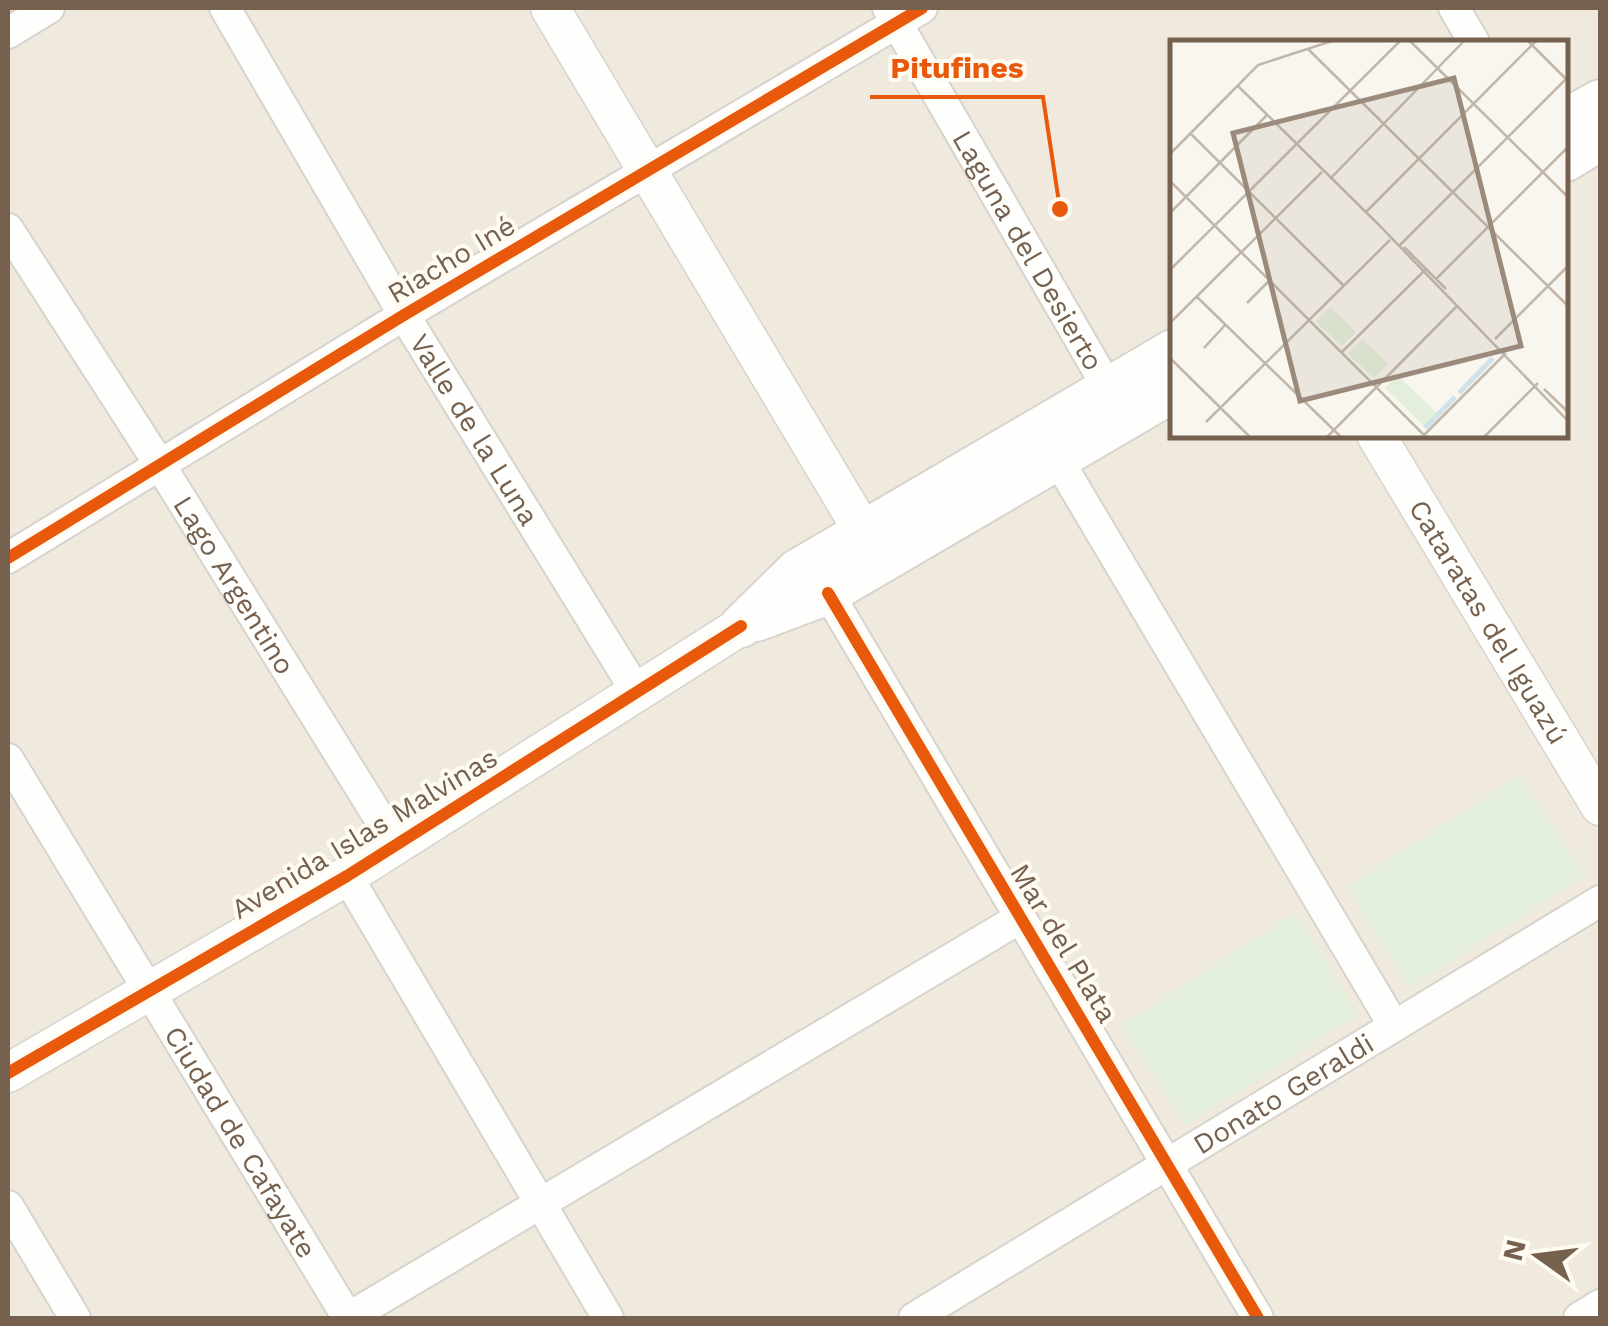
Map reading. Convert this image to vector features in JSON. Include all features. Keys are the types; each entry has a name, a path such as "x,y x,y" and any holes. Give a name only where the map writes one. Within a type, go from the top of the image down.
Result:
{"main road":[{"path":"1568,119 1600,101"},
{"path":"1568,159 1600,139"},
{"name":"Avenida Islas Malvinas","path":"1048,443 1108,388 1170,352"},
{"name":"Avenida Islas Malvinas","path":"741,626 797,571 874,545 1048,443 1170,392"},
{"name":"Avenida Islas Malvinas","path":"741,626 828,593 874,545"}],"street":[{"path":"8,33 49,8"},
{"name":"Valle de la Luna","path":"225,8 404,316 638,694"},
{"path":"550,8 874,545"},
{"path":"1454,8 1473,40"},
{"name":"Riacho Iné","path":"8,558 404,316 649,172 902,13"},
{"name":"Laguna del Desierto","path":"902,13 1108,388"},
{"name":"Lago Argentino","path":"8,228 160,464 396,845"},
{"name":"Cataratas del Iguazú","path":"1378,438 1600,806"},
{"path":"1048,443 1394,1026"},
{"name":"Mar del Plata","path":"828,593 1258,1318"},
{"name":"Avenida Islas Malvinas","path":"8,1072 346,876 741,626"},
{"name":"Ciudad de Cafayate","path":"8,759 348,1318"},
{"path":"346,876 608,1318"},
{"name":"Donato Geraldi","path":"914,1318 1600,902"},
{"path":"348,1318 1020,918"},
{"path":"8,1206 75,1318"},
{"path":"1579,1318 1600,1305"}],"shaded area":[{"path":"8,8 1600,8 1600,1318 8,1318"}],"green space":[{"path":"1520,775 1584,876 1410,988 1346,887"},
{"path":"1295,913 1359,1014 1185,1126 1121,1025"}],"cycle path":[{"path":"8,558 404,315 922,8"},
{"path":"828,593 1258,1318"},
{"path":"8,1073 347,876 741,626"}],"place":[{"name":"Pitufines","path":"1060,209"}]}
